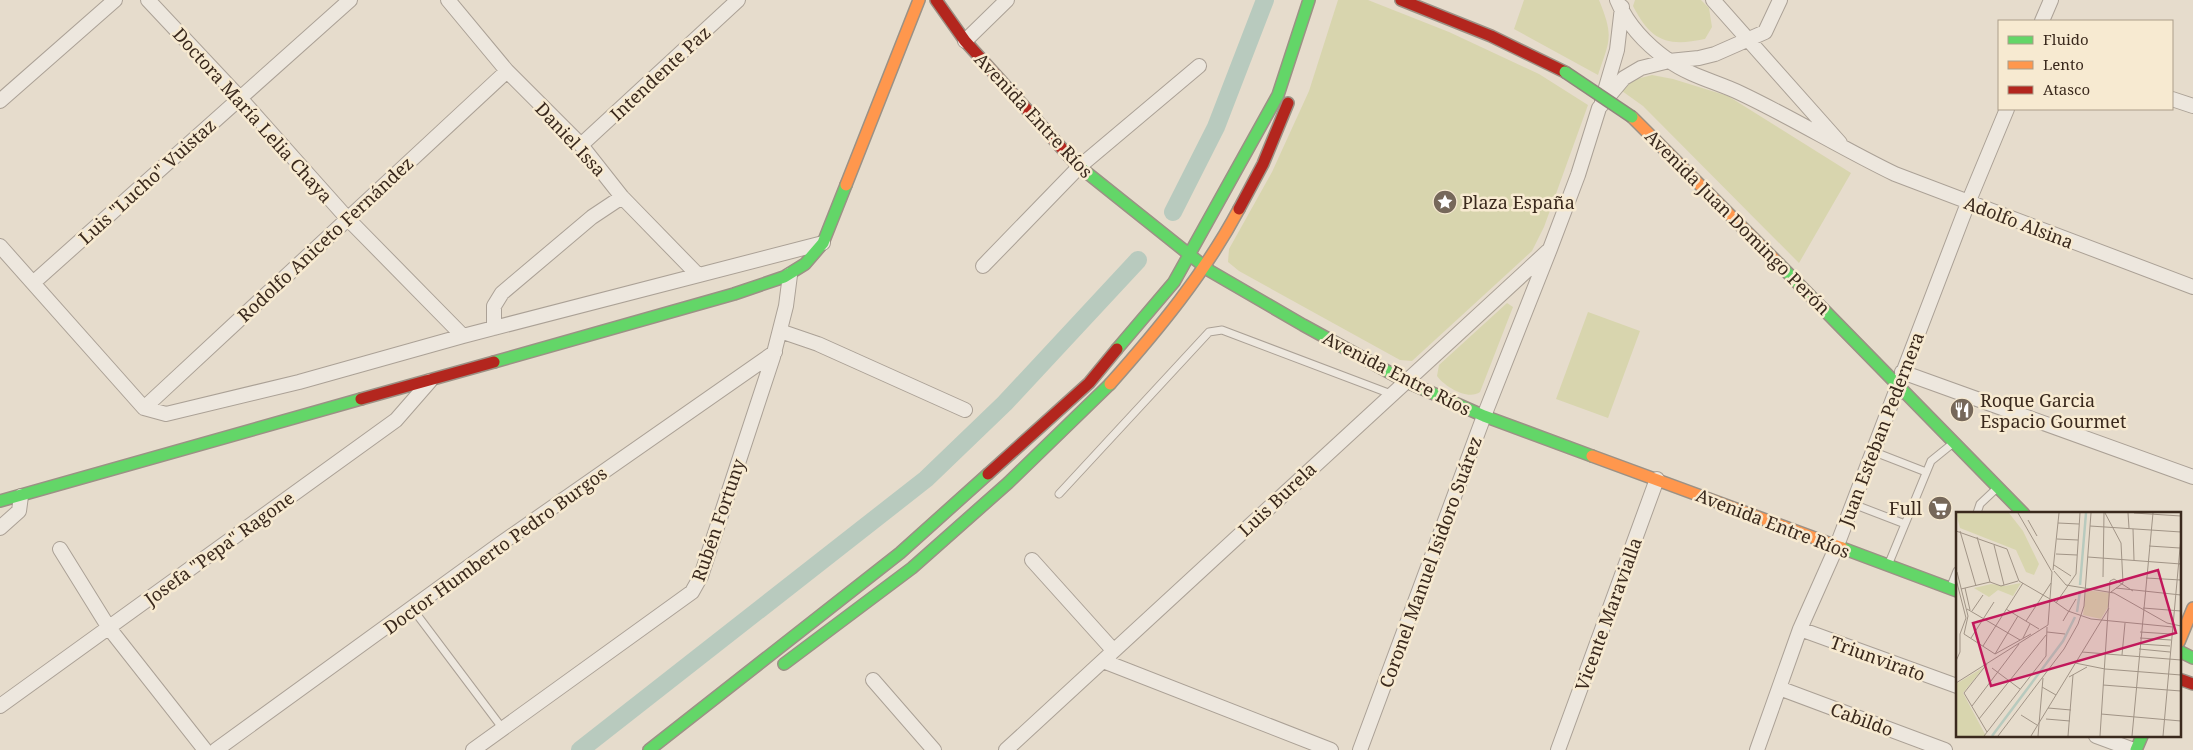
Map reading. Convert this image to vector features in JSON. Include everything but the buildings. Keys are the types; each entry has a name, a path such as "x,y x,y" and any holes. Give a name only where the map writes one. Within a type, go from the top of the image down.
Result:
{"main road":[{"path":"0,501 734,294 790,275 803,268 814,258 823,243 919,0"},
{"name":"Avenida Entre Ríos","path":"936,0 965,41 1079,167 1205,267 1303,325 1406,381 1484,416 1953,590"},
{"path":"649,750 900,553 1090,384 1174,282 1190,255 1278,95 1309,0"},
{"name":"Avenida Juan Domingo Perón","path":"1401,0 1491,36 1565,72 1632,117 1900,378 1955,442 2022,512"},
{"path":"771,674 912,568 1008,483 1100,395 1152,335 1218,248 1263,164 1292,95"},
{"path":"2180,640 2193,608"},
{"path":"2180,652 2193,658"},
{"path":"2180,679 2193,684"},
{"path":"2135,750 2141,738"}],"street":[{"path":"0,101 115,0"},
{"name":"Doctora María Lelia Chaya","path":"148,0 240,98 346,218 463,336"},
{"name":"Luis \"Lucho\" Vuistaz","path":"34,282 350,0"},
{"name":"Daniel Issa","path":"448,0 507,71 581,145 622,197 698,275"},
{"name":"Intendente Paz","path":"581,145 738,0"},
{"path":"965,41 1007,0"},
{"name":"Adolfo Alsina","path":"1713,0 1847,151"},
{"name":"Coronel Manuel Isidoro Suárez","path":"1360,750 1484,416 1578,175 1598,108 1624,78 1641,68 1668,61 1716,54 1765,32 1780,0"},
{"path":"2042,20 2051,0"},
{"name":"Adolfo Alsina","path":"1621,3 1644,40 1668,61 1695,75 1740,93 1847,151 1895,174 1968,203 2193,287"},
{"name":"Adolfo Alsina","path":"1598,108 1617,50 1621,3"},
{"path":"983,266 1079,167 1199,66"},
{"name":"Rodolfo Aniceto Fernández","path":"144,408 346,218 507,71"},
{"path":"2173,98 2193,106"},
{"name":"Juan Esteban Pedernera","path":"1757,750 1800,629 1836,548 1900,378 2006,110"},
{"path":"494,328 494,306 502,293 592,218 622,197"},
{"path":"0,246 144,408 166,414 299,382 463,336 823,243"},
{"name":"Luis Burela","path":"1006,750 1550,249"},
{"name":"Rubén Fortuny","path":"473,750 692,592 701,576 775,352 790,275"},
{"path":"780,331 818,344 965,410"},
{"name":"Doctor Humberto Pedro Burgos","path":"216,750 412,608 775,352"},
{"path":"1900,378 2193,477"},
{"name":"Josefa \"Pepa\" Ragone","path":"0,706 396,420 430,381"},
{"name":"Vicente Maravialla","path":"1558,750 1657,479"},
{"path":"0,528 19,511 21,496"},
{"path":"60,549 109,628 205,750"},
{"path":"1032,560 1113,650"},
{"name":"Triunvirato","path":"1800,629 1956,686"},
{"path":"1103,661 1331,750"},
{"path":"872,680 934,750"},
{"name":"Cabildo","path":"1779,688 1945,750"},
{"path":"2102,738 2135,750"}],"lane":[{"path":"1059,494 1210,332 1222,330 1391,394"},
{"path":"1888,565 1931,461 1955,442"},
{"path":"1872,451 1926,472"},
{"path":"1977,512 1980,504 1998,487"},
{"path":"1853,504 1905,524"},
{"path":"1953,590 1956,576"},
{"path":"412,608 503,729"}],"shaded area":[{"path":"1338,0 1368,0 1449,32 1539,74 1588,105 1544,227 1532,251 1412,361 1400,360 1239,271 1228,262 1229,249 1272,172 1309,91"},
{"path":"1524,0 1599,0 1607,22 1609,38 1598,75 1514,29"},
{"path":"1635,0 1701,0 1709,8 1712,27 1705,39 1680,42 1661,39 1646,27 1640,18 1633,6"},
{"path":"1652,75 1673,79 1728,96 1851,173 1799,263 1643,106 1622,91 1633,80"},
{"path":"1507,303 1513,307 1480,392 1469,395 1463,394 1440,380 1437,376 1439,365"},
{"path":"1588,312 1640,331 1608,418 1556,399"}],"waterway":[{"path":"1173,212 1216,127 1265,0"},
{"path":"580,750 926,479 1005,403 1138,260"}],"traffic: fast":[{"path":"1117,349 1174,282 1278,95 1309,0"},
{"path":"1565,72 1632,117"},
{"path":"1076,164 1210,271 1303,325 1405,381 1484,416 1592,456"},
{"path":"494,362 734,294 784,277 805,264 823,243 846,185"},
{"path":"1779,264 2022,512"},
{"path":"784,664 912,568 1008,483 1110,384"},
{"path":"0,501 361,399"},
{"path":"649,750 900,553 988,474"},
{"path":"1842,548 1956,591"},
{"path":"2180,652 2193,658"},
{"path":"2136,750 2141,738"}],"traffic: slow":[{"path":"846,185 919,0"},
{"path":"1632,117 1779,264"},
{"path":"1110,384 1180,300 1226,233 1239,209"},
{"path":"1592,456 1842,548"},
{"path":"2180,640 2193,608"}],"traffic: jam":[{"path":"936,0 965,41 1076,164"},
{"path":"1401,0 1491,36 1565,72"},
{"path":"1239,209 1263,164 1288,103"},
{"path":"988,474 1089,383 1117,349"},
{"path":"361,399 494,362"},
{"path":"2180,679 2193,684"}],"place":[{"name":"Plaza España","path":"1445,202"},
{"name":"Roque Garcia Espacio Gourmet","path":"1962,410"},
{"name":"Full","path":"1940,508"}]}
